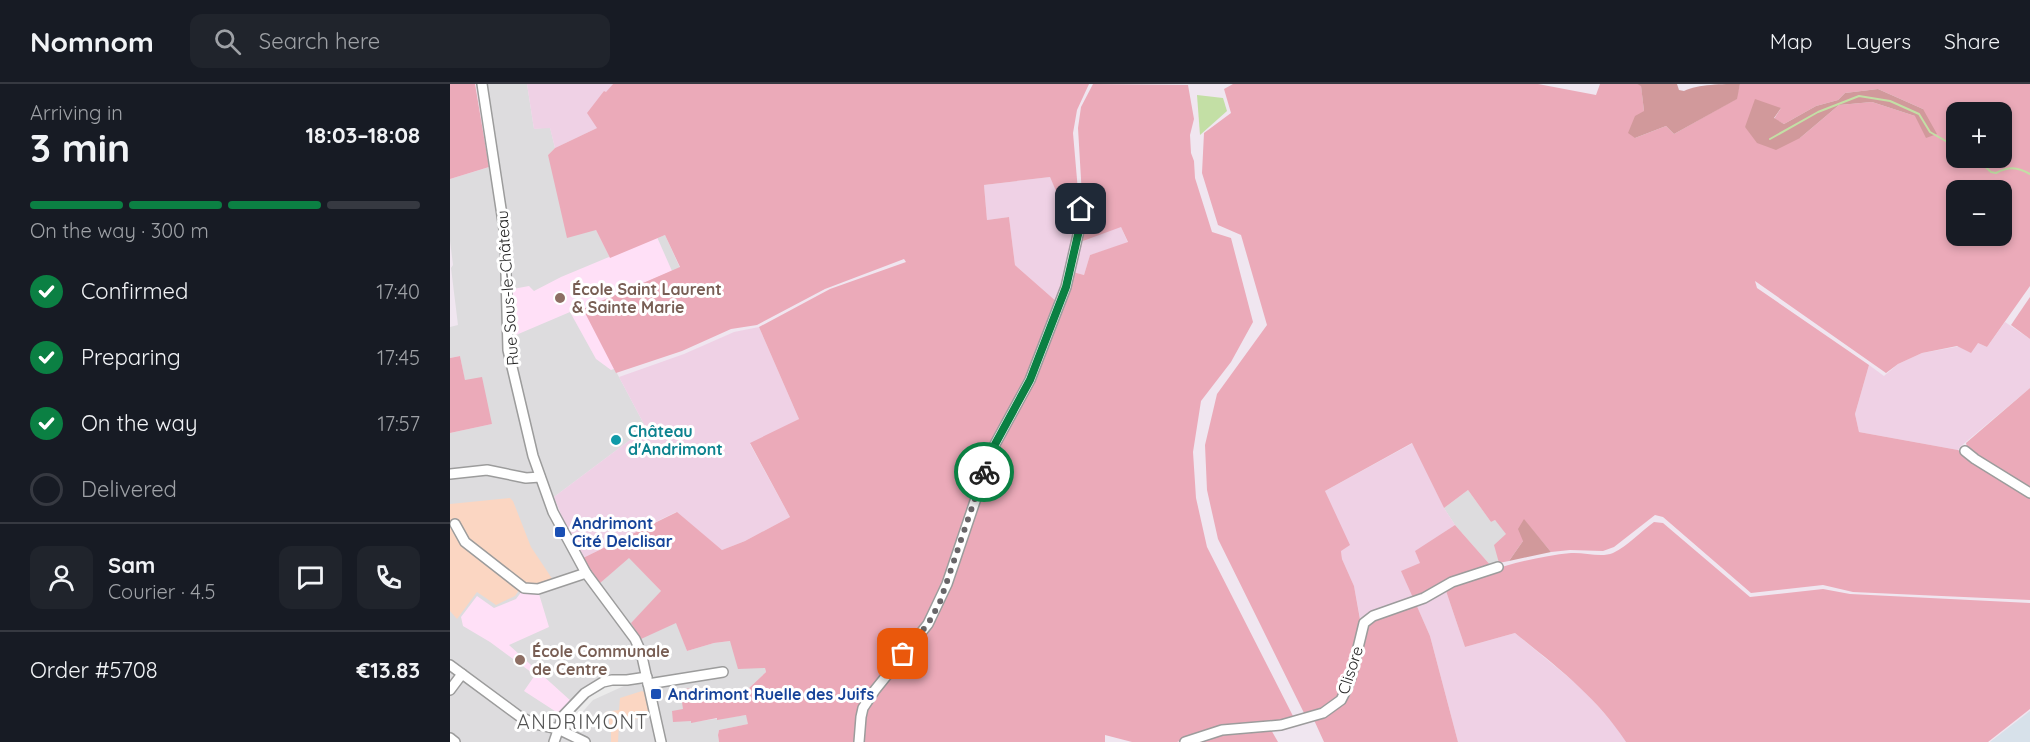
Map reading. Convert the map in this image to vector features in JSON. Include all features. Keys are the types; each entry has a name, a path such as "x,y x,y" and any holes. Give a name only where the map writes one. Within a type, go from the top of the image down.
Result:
{"street":[{"name":"Rue Sous-le-Château","path":"482,84 505,235 508,350 517,393 540,477 553,512 586,573 635,639 641,652 661,742"},
{"path":"859,742 863,708 928,624 947,584 993,448 1030,380 1066,287 1080,226 1081,209"},
{"path":"1965,451 2030,493"},
{"path":"450,474 487,470 526,478 540,477"},
{"path":"455,524 465,542 524,588 538,588 586,573"},
{"name":"Clisore","path":"1185,742 1222,730 1281,724 1323,713 1341,700 1347,690 1364,623 1373,616 1424,598 1452,582 1498,567"},
{"path":"450,680 457,670"},
{"path":"450,690 457,670"},
{"path":"457,670 519,716 535,724 558,729 585,742"},
{"path":"554,742 563,716 585,693 603,682 647,681 723,672"},
{"path":"450,738 455,742"}],"shaded area":[{"path":"450,84 475,84 489,167 450,179"},
{"path":"484,84 527,84 534,129 550,127 555,148 548,155 596,230 610,258 665,235 680,268 583,309 646,428 554,497 564,528 599,584 629,557 662,592 631,623 677,623 687,651 730,641 765,668 766,672 747,690 699,696 692,722 747,715 749,724 719,730 719,742 450,742 450,433 492,424 465,381 460,356 450,358 450,327 458,325 451,268 453,265 450,241 450,179 496,165"},
{"path":"527,84 613,84 606,93 604,91 597,128 555,148 550,128 534,129"},
{"path":"613,84 1089,84 1077,110 1073,133 1078,191 1056,191 1050,177 984,185 987,220 1009,217 1015,265 1057,302 1027,381 993,442 943,589 931,615 869,695 857,742 719,742 719,730 748,724 746,715 691,723 691,721 673,722 672,711 683,709 680,689 697,688 699,696 747,690 766,672 765,668 738,669 730,641 687,651 676,623 641,639 631,623 661,591 629,558 599,584 583,558 677,512 722,550 745,541 790,517 750,443 799,419 759,327 830,289 906,262 904,259 825,289 757,325 731,329 682,351 616,373 583,309 680,267 665,235 610,258 596,230 567,238 548,155 555,148 597,128 587,113 604,91 606,92"},
{"path":"1093,84 1188,85 1194,119 1190,135 1195,178 1212,232 1231,238 1253,322 1231,362 1201,401 1193,452 1196,498 1207,547 1295,720 1216,729 1177,742 1132,742 1105,735 1105,742 862,742 865,708 923,636 980,489 1073,272 1084,275 1090,255 1128,242 1121,227 1080,242 1083,213 1078,128 1081,107"},
{"path":"1233,84 1538,84 1596,95 1600,84 1637,84 1641,85 1644,111 1635,138 1666,126 1674,134 1736,99 1740,84 2030,84 2030,286 1987,347 1978,343 1971,353 1957,346 1922,353 1898,364 1886,373 1755,281 1757,288 1869,365 1855,414 1859,432 1958,450 2030,496 2030,600 1853,592 1823,585 1751,593 1663,517 1655,515 1614,547 1603,551 1551,552 1524,520 1523,541 1509,561 1499,563 1494,545 1506,534 1495,520 1491,522 1468,490 1444,508 1412,443 1325,491 1350,545 1341,551 1342,559 1354,586 1361,625 1350,673 1340,699 1306,717 1218,539 1207,490 1205,445 1217,394 1267,325 1241,235 1218,225 1202,173 1204,133 1231,113 1224,89","holes":["1878,89 1923,109 1915,116 1872,102 1839,105 1800,138 1745,127 1781,108 1774,119 1784,124 1816,106 1838,100 1845,93"]},
{"path":"1637,84 1677,84 1679,90 1684,91 1719,84 1740,84 1737,99 1674,134 1666,126 1635,138 1628,133 1635,116 1644,111 1641,86"},
{"path":"1878,89 1923,109 1937,134 1926,138 1915,116 1872,102 1839,105 1800,138 1776,150 1757,143 1745,127 1755,99 1781,108 1774,118 1784,124 1816,106 1838,100 1845,93"},
{"path":"1197,95 1223,98 1227,111 1200,135"},
{"path":"1050,177 1056,190 1078,191 1080,220 1121,227 1128,243 1090,255 1084,275 1073,272 1057,302 1015,265 1009,217 987,220 984,185"},
{"name":"École Saint Laurent & Sainte Marie","path":"657,237 672,271 589,306 620,367 611,370 596,359 570,312 516,335 513,289 529,286 534,291 561,277"},
{"path":"2030,297 2030,339 2011,325"},
{"path":"2005,322 2030,339 2030,388 1958,450 1859,432 1855,414 1869,365 1884,376 1898,364 1922,353 1978,343 1987,347"},
{"path":"759,327 799,419 750,444 790,517 745,541 722,550 676,512 583,558 554,497 646,428 619,377 684,354 734,332"},
{"path":"460,356 465,380 482,377 492,424 450,433 450,358"},
{"path":"2030,388 2030,491 1968,451 1966,443"},
{"path":"1413,443 1444,508 1455,525 1416,551 1420,562 1414,600 1360,618 1354,586 1342,559 1325,491"},
{"path":"1468,490 1491,522 1495,520 1507,534 1499,563 1492,567 1455,525 1444,508"},
{"path":"510,498 531,547 553,580 533,586 524,583 515,596 496,605 477,592 457,619 450,611 450,504"},
{"path":"1524,519 1551,552 1509,561 1523,541 1518,529"},
{"path":"1654,522 1663,523 1750,597 1823,589 1850,594 2030,603 2030,709 1988,742 1626,742 1589,696 1515,633 1465,647 1445,588 1523,561 1571,553 1603,555 1613,553"},
{"path":"1455,525 1492,567 1414,600 1401,571 1420,563 1415,551"},
{"path":"1445,588 1465,647 1515,633 1585,691 1626,742 1458,742 1430,636 1416,604"},
{"name":"École Communale de Centre","path":"522,591 539,594 549,627 509,645 572,702 561,715 524,691 535,675 490,642 463,626 461,617 477,596 494,608 516,599"},
{"path":"1416,604 1430,636 1458,742 1324,742 1314,720 1341,705 1353,685 1369,621"},
{"path":"614,682 626,685 593,700 579,716 567,716 587,694"},
{"path":"642,691 650,715 619,724 618,742 611,742 611,725 609,725 609,716 606,716 605,712 619,710 620,698"},
{"path":"2030,711 2030,742 1990,742"},
{"path":"1270,728 1278,742 1192,742 1215,735"}],"waterway":[{"path":"1770,139 1818,112 1859,96 1890,101 1919,114 1930,132 1946,141"},
{"path":"1987,168 1996,173 2013,168 2030,174"}],"way so far":[{"path":"903,654 928,624 940,602 984,472"}],"place":[{"name":"École Saint Laurent & Sainte Marie","path":"560,298"},
{"name":"Château d'Andrimont","path":"616,440"},
{"name":"Andrimont Cité Delclisar","path":"560,532"},
{"name":"École Communale de Centre","path":"520,660"},
{"name":"Andrimont Ruelle des Juifs","path":"656,694"}],"district":[{"name":"ANDRIMONT","path":"583,721"}],"route":[{"path":"984,472 993,448 1030,380 1066,287 1080,226 1081,209"}]}
